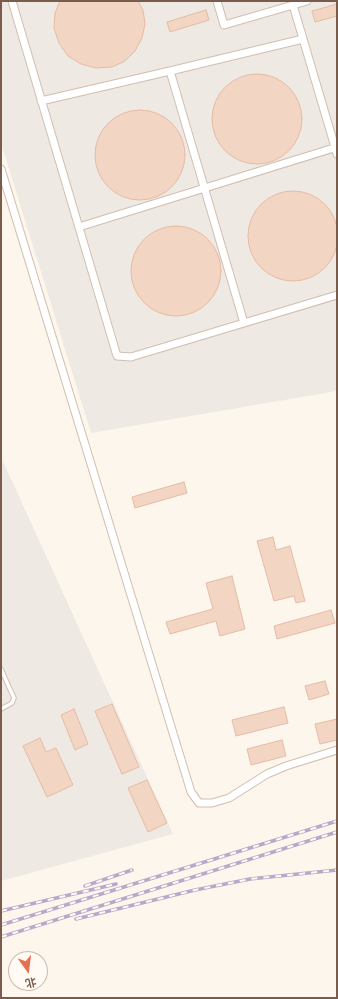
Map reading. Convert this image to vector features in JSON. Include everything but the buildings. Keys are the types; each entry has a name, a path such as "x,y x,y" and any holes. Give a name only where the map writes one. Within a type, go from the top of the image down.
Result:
{"street":[{"path":"12,1 117,356 131,357 337,295"},
{"path":"217,1 224,25 307,1"},
{"path":"79,227 204,188 336,150 292,5"},
{"path":"41,101 303,39"},
{"path":"170,71 244,323"},
{"path":"1,169 191,792 199,802 212,803 229,798 266,774 337,750"}],"lane":[{"path":"1,669 14,698 12,703 1,709"}],"shaded area":[{"path":"1,1 337,1 337,391 91,433 1,143"},
{"path":"1,457 173,834 1,881"}],"railway":[{"path":"1,925 337,821"},
{"path":"1,937 337,832"},
{"path":"85,886 132,870"},
{"path":"76,919 195,890 250,879 337,870"},
{"path":"1,911 116,884"}]}
